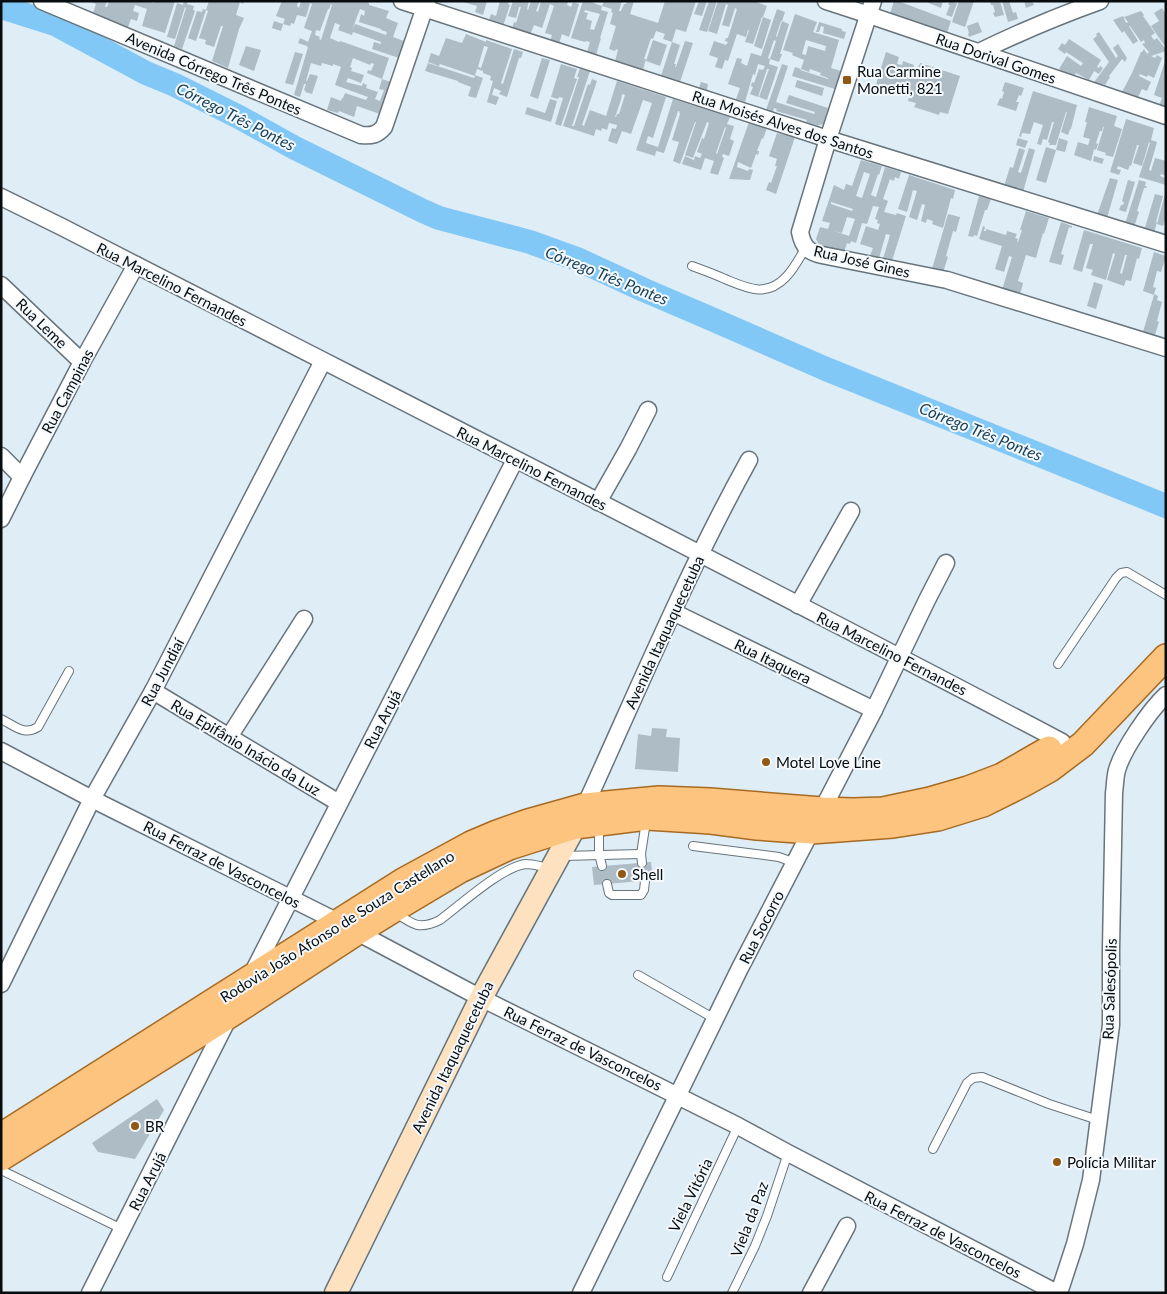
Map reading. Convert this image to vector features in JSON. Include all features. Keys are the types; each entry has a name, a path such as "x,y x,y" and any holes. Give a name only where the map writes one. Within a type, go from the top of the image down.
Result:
{"main road":[{"path":"817,821 853,811 883,810 930,800 968,790 1002,776 1062,742 1166,638"},
{"path":"817,821 893,825 938,818 983,804 1050,769 1083,744 1166,657"},
{"name":"Rodovia João Afonso de Souza Castellano","path":"1,1136 249,979 347,927 391,910 460,870 509,847 586,818 659,799 710,801 817,821"},
{"name":"Rodovia João Afonso de Souza Castellano","path":"1,1158 230,1015 347,927 403,882 471,844 497,833 528,822 586,818 647,817 710,821 757,827 817,821"}],"street":[{"name":"Avenida Córrego Três Pontes","path":"42,1 361,135 371,136 378,134 384,127 426,5"},
{"name":"Rua Moisés Alves dos Santos","path":"402,1 426,5 828,139 1166,244"},
{"name":"Rua Dorival Gomes","path":"826,1 871,8 979,52 1166,116"},
{"path":"979,52 1063,14 1100,1"},
{"name":"Rua José Gines","path":"871,8 800,232 806,247 814,253 822,255 946,280 1166,348"},
{"name":"Rua Marcelino Fernandes","path":"1,197 900,656 1062,742"},
{"name":"Rua Campinas","path":"1,519 82,362 136,265"},
{"name":"Rua Leme","path":"1,285 82,362"},
{"name":"Rua Jundiaí","path":"1,984 92,799 152,691 324,361"},
{"path":"598,502 648,410"},
{"path":"1,456 22,477"},
{"name":"Rua Arujá","path":"249,979 514,460"},
{"name":"Avenida Itaquaquecetuba","path":"336,1293 481,998 555,862 586,818 673,612 700,554 749,460"},
{"path":"798,605 851,511"},
{"name":"Rua Socorro","path":"581,1293 715,1019 874,710 946,563"},
{"name":"Rua Itaquera","path":"673,612 874,710"},
{"path":"229,737 304,619"},
{"name":"Rua Epifânio Inácio da Luz","path":"152,691 339,803"},
{"name":"Rua Salesópolis","path":"1058,1293 1075,1244 1091,1180 1111,1025 1114,803 1117,770 1125,751 1140,727 1166,695"},
{"name":"Rua Ferraz de Vasconcelos","path":"1,751 92,799 347,927 481,998 738,1126 788,1154 1058,1293"},
{"name":"Rua Arujá","path":"90,1293 230,1015"},
{"path":"811,1293 847,1226"}],"lane":[{"path":"692,266 749,289 762,290 773,287 781,282 788,275 806,247"},
{"path":"1058,664 1121,573 1127,572 1166,595"},
{"path":"1,719 26,732 38,727 69,671"},
{"path":"642,863 641,854 647,817"},
{"path":"586,818 602,866"},
{"path":"693,846 779,857 794,863"},
{"path":"391,910 411,923 430,925 440,920 498,875 512,868 527,864 555,862 599,854 641,854"},
{"path":"607,884 609,893 612,895 641,895 646,881"},
{"path":"638,975 715,1019"},
{"path":"934,1149 967,1082 974,1078 982,1077 1049,1104 1098,1120"},
{"name":"Viela Vitória","path":"666,1276 738,1126"},
{"name":"Viela da Paz","path":"732,1293 755,1246 788,1154"},
{"path":"1,1170 122,1229"}],"building":[{"path":"90,1 107,1 105,7 107,7 109,1 148,1 154,3 154,1 175,1 165,33 142,26 147,9 135,5 133,11 139,13 137,21 131,19 128,27 93,13 96,4"},
{"path":"184,1 188,1 187,4 194,6 193,10 195,11 182,49 174,46 185,7 175,39 167,37 177,3 183,5"},
{"path":"209,1 244,1 243,4 240,2 236,15 244,18 228,68 212,61 223,26 221,26 214,47 205,44 206,40 199,38 208,11 206,10"},
{"path":"282,1 298,1 297,6 299,8 301,1 364,1 369,3 369,5 389,11 386,18 398,23 393,37 404,41 399,58 372,49 374,42 381,44 381,42 353,32 352,35 338,30 340,25 335,23 330,38 389,58 382,79 391,82 380,114 357,106 354,117 339,111 338,113 327,110 331,97 341,101 345,93 366,100 368,97 335,85 341,67 333,64 333,66 322,63 321,66 311,63 306,81 310,74 318,76 312,94 305,92 306,84 304,84 300,97 294,95 308,47 298,43 300,38 308,42 312,31 304,28 312,4 310,3 306,17 297,15 294,24 291,23 290,26 283,24 285,19 276,16","holes":["332,5 321,40 319,39 320,37 315,35 316,30 320,31","360,9 365,11 364,16 361,14 359,22 381,29 387,32 386,35 355,24 352,30","353,58 370,65 371,63 374,64 371,71 368,70 367,73 382,79 379,89 384,90 380,101 375,99 378,92 366,88 367,85 363,83 362,86 346,82 348,78 361,83 364,75 351,71 352,68 350,67"]},
{"path":"487,1 483,15 475,12 477,6 463,2"},
{"path":"500,1 509,1 508,4 510,5 503,26 489,20 491,14 496,16"},
{"path":"513,1 529,1 528,10 531,1 540,1 536,11 538,12 541,1 566,1 568,2 567,5 571,7 573,2 579,4 569,37 562,34 559,44 550,41 552,35 545,33 554,6 550,4 542,28 534,25 530,35 512,29 521,7 519,7 516,18 508,16"},
{"path":"583,1 602,6 601,10 608,12 596,55 587,52 590,42 571,38","holes":["585,10 600,14 594,30 590,29 592,21 586,19 588,13 584,12"]},
{"path":"604,1 622,1 619,11 621,11 627,1 634,1 630,14 658,23 665,1 696,1 686,32 676,29 672,42 663,39 665,34 656,31 653,39 651,38 644,59 646,59 643,70 615,61 618,50 609,49 616,26 610,24 613,13 611,12 612,9 602,6"},
{"path":"699,1 707,1 702,16 694,14"},
{"path":"709,1 717,1 707,32 699,30"},
{"path":"718,1 754,1 767,6 753,44 745,42 749,30 746,37 737,34 728,61 725,60 722,69 715,67 718,58 709,55 714,41 726,45 728,42 725,41 728,38 737,9 735,8 729,27 722,25 728,5 726,4 717,34 708,31"},
{"path":"894,1 951,21 946,36 890,14"},
{"path":"924,1 943,1 941,8"},
{"path":"950,1 957,3 952,17 946,15"},
{"path":"959,1 974,1 965,27 952,22"},
{"path":"990,1 1000,1 1004,15 995,17 993,5 991,5"},
{"path":"1002,1 1009,1 1013,13 1016,12 1018,19 1008,22"},
{"path":"1024,1 1032,1 1034,5 1026,8"},
{"path":"1162,8 1166,14 1166,44 1164,45 1151,26 1159,21 1154,13"},
{"path":"203,9 206,10 196,41 188,38 197,11 202,12"},
{"path":"777,9 785,12 782,21 789,24 779,62 770,59 769,64 778,67 767,100 759,97 769,69 767,69 758,97 750,94 753,87 751,86 752,82 754,83 759,69 763,70 765,66 758,64 745,102 736,99 740,88 728,84 737,58 742,59 741,63 747,66 751,53 761,56","holes":["782,21 777,37 776,36","774,40 776,41 770,59 768,58"]},
{"path":"1141,11 1155,33 1151,36 1154,40 1157,38 1166,48 1166,51 1151,56 1155,58 1157,55 1162,58 1154,78 1140,74 1139,76 1151,82 1147,91 1142,89 1137,99 1121,94 1141,52 1144,49 1147,54 1149,52 1142,44 1145,43 1144,40 1141,42 1130,26 1138,41 1133,44 1113,20 1123,16 1126,23 1128,22 1124,17"},
{"path":"795,14 817,22 813,32 839,40 831,68 841,71 835,89 792,76 795,67 801,69 804,60 792,55 793,53 783,50","holes":["806,40 826,46 825,51 808,46 806,55 802,54","810,69 821,73 820,75 828,79 800,70 809,72"]},
{"path":"763,17 771,20 762,49 754,46"},
{"path":"274,21 283,24 281,31 272,28"},
{"path":"819,22 842,29 842,31 846,32 844,39 823,33 824,27 821,26 819,32 816,32"},
{"path":"978,22 982,32 969,37 967,26"},
{"path":"1099,32 1116,58 1118,56 1113,48 1118,44 1127,58 1125,62 1122,59 1109,76 1105,85 1103,84 1100,87 1092,85 1109,62 1093,39"},
{"path":"466,34 512,49 501,83 503,84 514,49 523,52 521,58 519,58 507,97 499,94 501,91 494,88 492,95 499,97 496,105 487,102 493,81 490,80 491,76 483,73 483,71 477,69 475,75 483,78 476,98 468,96 471,87 425,71 428,63 474,78 475,76 440,64 439,66 428,62 431,53 439,56 446,38 462,43","holes":["484,46 488,47 481,68 478,67"]},
{"path":"1069,39 1101,60 1097,67 1103,68 1099,74 1094,71 1089,80 1076,73 1073,78 1059,69 1067,56 1081,66 1083,63 1058,49 1062,43 1065,45"},
{"path":"653,40 667,45 660,66 646,61"},
{"path":"685,41 693,43 680,82 661,76 672,42 680,45 674,64 676,64 676,67"},
{"path":"246,46 261,50 254,71 239,65"},
{"path":"295,52 303,54 293,85 285,83"},
{"path":"886,52 899,57 897,64 902,65 903,61 914,65 913,69 917,70 920,63 960,76 948,114 940,112 939,115 914,107 916,103 908,101 910,94 907,93 906,95 890,88 888,95 874,91"},
{"path":"542,58 550,60 538,99 530,96"},
{"path":"1165,61 1166,109 1159,106 1162,98 1154,95"},
{"path":"561,64 577,69 574,78 577,79 561,126 555,124 563,98 551,97"},
{"path":"782,64 788,66 776,102 814,114 815,112 786,103 789,95 828,108 823,124 816,126 806,122 807,120 776,111 777,109 774,108 773,112 766,110"},
{"path":"580,68 590,71 572,126 574,126 588,84 590,85 592,79 597,81 582,125 584,126 590,110 606,116 617,81 666,97 653,138 648,136 646,143 658,147 673,99 730,117 727,124 734,126 730,139 734,141 729,156 723,154 722,157 724,158 718,175 710,173 714,161 705,158 701,170 682,164 685,156 694,160 695,156 700,158 702,154 697,152 702,138 704,139 709,123 707,122 693,158 685,155 696,122 680,164 673,161 679,142 672,140 680,114 679,111 664,153 656,151 655,156 636,150 652,103 643,100 631,134 622,131 617,144 608,141 612,128 616,129 617,125 609,123 607,130 602,128 601,131 596,129 594,136 563,126 579,77 577,77","holes":["622,94 625,95 619,114 615,117","726,128 717,154 716,153"]},
{"path":"797,80 824,88 822,96 795,87"},
{"path":"701,82 708,84 707,90 699,88"},
{"path":"1005,82 1024,88 1016,102 1019,102 1016,111 997,105 1000,98 1002,99"},
{"path":"1033,91 1077,105 1068,135 1061,132 1066,112 1056,145 1049,145 1050,143 1048,142 1054,122 1052,122 1047,140 1043,139 1041,145 1037,144 1043,125 1034,122 1030,134 1022,133 1021,137 1019,136"},
{"path":"550,99 557,101 551,122 525,114 527,107 545,113"},
{"path":"1089,107 1117,116 1114,126 1122,129 1113,157 1097,150 1104,127 1100,131 1096,143 1098,144 1096,150 1094,149 1091,161 1074,155 1078,142 1088,145 1090,139 1083,137"},
{"path":"1126,119 1154,128 1151,140 1157,142 1149,170 1151,171 1155,158 1166,161 1166,176 1161,174 1160,176 1166,178 1166,185 1139,177 1149,142 1142,166 1133,163 1139,145 1137,145 1128,170 1118,166 1117,169 1121,170 1119,175 1110,172"},
{"path":"749,122 767,128 757,151 759,151 758,155 756,154 751,168 738,162 737,167 748,171 749,169 753,170 750,180 729,179"},
{"path":"777,133 795,137 776,194 766,190 769,182 771,183 777,166 775,166 777,159 769,156"},
{"path":"1018,138 1028,141 1025,148 1016,145"},
{"path":"1059,138 1068,141 1065,152 1056,150"},
{"path":"1046,147 1056,150 1046,183 1036,180"},
{"path":"1019,148 1025,150 1018,172 1021,173 1029,148 1035,150 1023,192 1004,186 1010,167 1013,168"},
{"path":"1094,156 1104,159 1102,164 1093,161"},
{"path":"861,160 882,166 871,195 876,197 885,167 901,172 899,179 895,177 894,181 890,179 883,199 888,201 884,212 906,216 892,261 883,259 890,235 886,234 879,258 870,256 873,248 860,244 866,226 878,230 880,224 875,219 879,207 873,206 867,224 862,223 856,243 851,241 850,244 847,243 844,252 820,247 816,239 820,227 828,229 830,223 822,221 834,185 844,190 846,184 852,186","holes":["864,172 870,174 862,198 856,196","831,202 853,209 852,211 831,204","847,217 855,219 849,236 834,231 842,233"]},
{"path":"909,175 955,190 943,228 932,224 933,221 927,219 926,223 921,221 925,205 922,204 917,220 909,217 917,191 913,190 907,212 898,209"},
{"path":"1110,178 1118,180 1107,218 1097,215"},
{"path":"1128,180 1135,182 1126,212 1119,210 1124,202 1122,201"},
{"path":"1139,180 1146,182 1145,186 1147,186 1144,188 1134,227 1125,224"},
{"path":"1155,194 1163,196 1154,233 1144,231"},
{"path":"1165,194 1166,218 1163,226 1157,224"},
{"path":"979,196 991,199 987,210 985,210 977,236 968,236"},
{"path":"1026,211 1049,218 1036,258 1026,255 1018,281 1023,283 1020,295 1002,290 1012,257 1009,256 1004,272 995,269 1002,246 979,239 983,226 985,227 984,231 986,229 1006,235 1007,231 1017,234 1015,238 1018,239 1018,242"},
{"path":"948,214 960,217 956,232 953,231 943,272 932,269"},
{"path":"1061,222 1072,226 1072,228 1069,227 1061,254 1064,255 1061,265 1049,262"},
{"path":"1084,230 1142,248 1139,259 1137,258 1131,281 1126,280 1124,286 1107,280 1115,254 1113,253 1106,280 1091,275 1093,270 1086,268 1093,244 1090,244 1082,272 1073,269","holes":["1125,255 1127,255 1122,274 1120,273"]},
{"path":"1154,252 1166,256 1161,272 1157,271 1153,287 1156,288 1154,294 1158,296 1157,300 1162,302 1154,338 1142,335 1154,295 1143,291"},
{"path":"1094,282 1103,285 1096,309 1087,306"},
{"path":"652,728 667,729 666,737 680,738 678,772 635,769 638,734 651,736"},
{"name":"Shell","path":"651,862 653,880 594,885 592,867"},
{"name":"BR","path":"157,1099 164,1110 135,1159 98,1152 92,1143"}],"waterway":[{"name":"Córrego Três Pontes","path":"1,7 55,24 146,73 175,85 295,148 439,218 530,242 577,259 826,369 1166,506"}],"place":[{"name":"Rua Carmine Monetti, 821","path":"847,80"},
{"name":"Motel Love Line","path":"766,762"},
{"name":"Shell","path":"622,874"},
{"name":"BR","path":"135,1126"},
{"name":"Polícia Militar","path":"1057,1162"}]}
